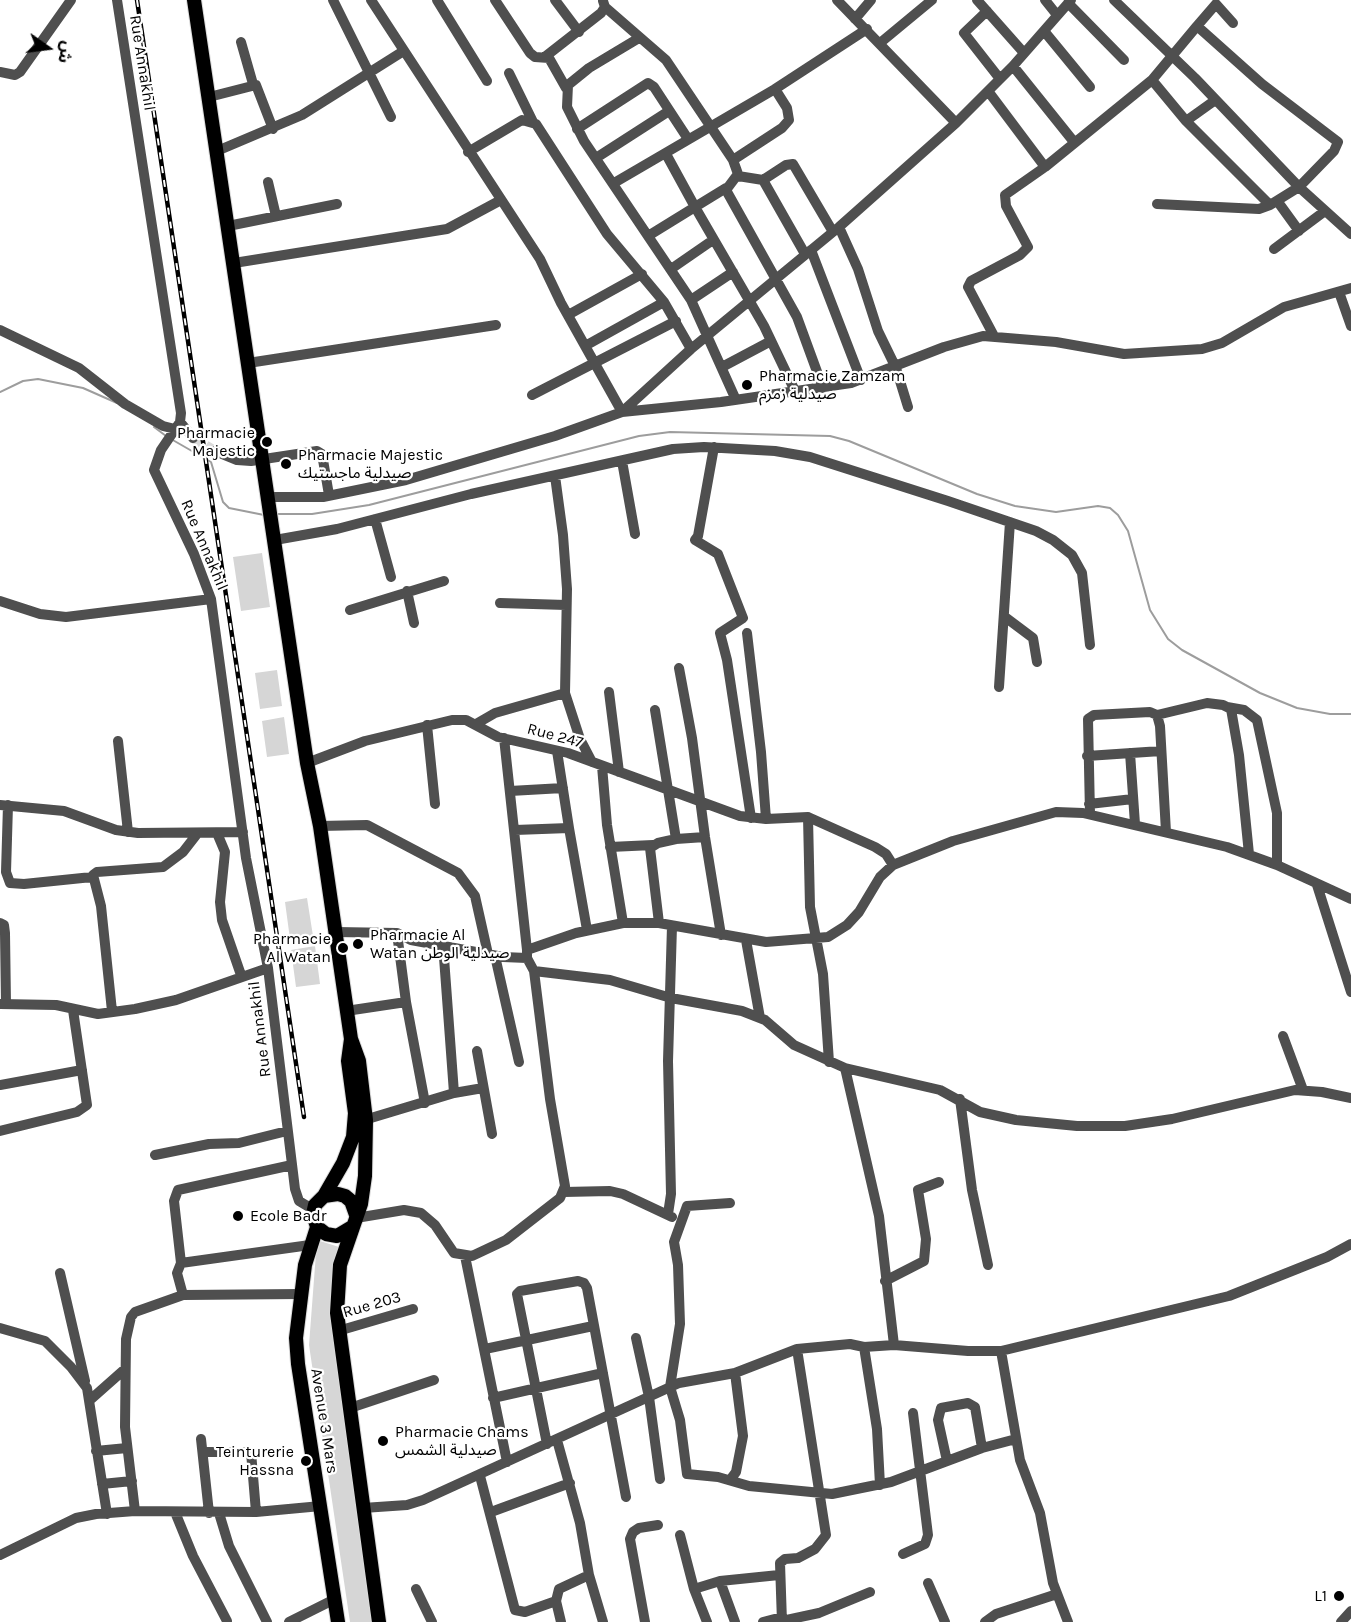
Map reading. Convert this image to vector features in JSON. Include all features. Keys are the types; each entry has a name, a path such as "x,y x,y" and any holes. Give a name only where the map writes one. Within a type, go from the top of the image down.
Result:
{"main road":[{"path":"194,0 308,763 336,932 346,1011 351,1039 359,1061 360,1121 347,1153 314,1210 317,1227 326,1234 337,1236 354,1220 351,1201 338,1194 324,1196"},
{"name":"Avenue 3 Mars","path":"360,1121 365,1176 336,1285 338,1331 379,1622"},
{"name":"Avenue 3 Mars","path":"317,1227 309,1245 296,1322 298,1364 338,1622"}],"street":[{"path":"0,72 15,75 20,72 71,0"},
{"name":"Rue Annakhil","path":"117,0 175,429 161,450 154,470 194,554 211,598 243,832 268,968 286,1131 297,1196 303,1204 314,1210"},
{"path":"333,0 391,117"},
{"path":"371,0 402,52 540,259 622,412"},
{"path":"437,0 487,81"},
{"path":"495,0 532,56 546,56 579,32 601,14 604,3 639,38 647,41 666,60 733,160 738,176"},
{"path":"555,0 579,32"},
{"path":"837,0 956,123"},
{"path":"855,19 871,0"},
{"path":"977,0 1024,53"},
{"path":"1045,0 1058,15"},
{"path":"1114,0 1172,55 1299,187 1351,234"},
{"path":"880,43 925,2"},
{"path":"622,412 749,300 836,230 956,123 1000,79 1070,2 1124,60"},
{"path":"994,336 984,313 970,292 969,284 1027,249 1028,243 1004,198 1006,193 1045,167 1152,80 1214,2 1233,22"},
{"path":"987,11 964,33 1000,79"},
{"path":"1156,204 1259,209 1274,204 1299,187 1334,151 1338,142 1262,84 1197,26"},
{"path":"614,183 666,154 668,150 711,128 867,29"},
{"path":"1044,31 1090,87"},
{"path":"566,88 589,68 639,38"},
{"path":"241,42 253,84 259,88 273,129"},
{"path":"217,152 302,115 402,52"},
{"path":"546,56 558,70 566,88 567,107 577,129 691,300 736,400"},
{"path":"1012,66 1074,142"},
{"path":"508,73 533,122 608,234 664,302 692,349"},
{"path":"1152,80 1186,121 1274,204 1299,231"},
{"path":"577,129 648,83 654,87 688,139"},
{"path":"209,97 253,84"},
{"path":"733,160 782,129 789,120 787,108 775,89"},
{"path":"988,91 1045,167"},
{"path":"1186,121 1214,101"},
{"path":"596,158 669,111"},
{"path":"468,152 522,120 533,122"},
{"path":"666,154 749,300 795,391"},
{"path":"738,176 763,180 789,163 793,164 836,230 858,269 878,331 896,368 908,407"},
{"path":"648,236 726,188 738,176"},
{"path":"763,180 808,252 861,380"},
{"path":"268,182 276,216"},
{"path":"726,188 797,317 823,388"},
{"path":"234,263 447,229 501,200"},
{"path":"228,226 337,204"},
{"path":"1274,249 1325,211"},
{"path":"670,269 713,240"},
{"path":"691,300 733,272"},
{"path":"568,315 642,274"},
{"path":"269,502 329,495 406,480 555,436 622,412 736,400 823,388 861,380 972,338 994,336 1077,344 1124,354 1202,350 1222,343 1284,308 1351,288"},
{"path":"1339,292 1351,326"},
{"path":"585,346 664,302"},
{"path":"532,395 676,321"},
{"path":"248,363 496,325"},
{"path":"0,330 79,368 125,404 163,426 193,438"},
{"path":"722,367 771,341"},
{"path":"714,447 698,536 695,540 718,554 743,618 720,633 727,660 752,818"},
{"path":"275,540 681,448 714,447 775,451 810,457 1010,522 1053,540 1072,555 1079,565 1085,586 1090,645"},
{"path":"215,451 237,460 263,460 317,451 322,454 329,495"},
{"path":"622,461 635,534"},
{"path":"555,476 564,535 565,693 580,740 597,764 623,922"},
{"path":"375,519 391,577"},
{"path":"999,687 1010,522"},
{"path":"350,610 444,581"},
{"path":"407,591 414,623"},
{"path":"0,601 40,614 66,617 211,598"},
{"path":"500,603 566,605"},
{"path":"1005,616 1033,638 1037,662"},
{"path":"747,633 761,752 766,819"},
{"path":"679,668 692,738 721,935"},
{"path":"609,692 619,772"},
{"path":"476,724 495,713 565,693"},
{"path":"1089,809 1086,724 1090,717 1145,711 1157,715 1207,703 1244,710 1257,720 1277,813 1277,865"},
{"path":"1227,707 1233,714 1236,733 1249,854"},
{"path":"655,710 676,839"},
{"path":"1157,715 1166,832"},
{"name":"Rue 247","path":"308,763 365,741 452,720 476,724 504,738 597,764 700,802 752,818 802,816"},
{"path":"426,725 435,804"},
{"path":"354,1220 404,1209 421,1213 435,1225 454,1253 465,1256 480,1254 506,1240 558,1200 564,1192 534,971 527,954 504,738"},
{"path":"118,741 128,832"},
{"path":"556,751 587,930"},
{"path":"1087,756 1161,751"},
{"path":"1130,753 1134,824"},
{"path":"510,790 563,788"},
{"path":"336,932 397,933 411,940 443,944 491,955 527,954 587,930 623,922 658,923 766,942 815,940 838,933 848,926 880,877 893,865 953,841 1035,817 1133,800"},
{"path":"197,834 183,852 163,867 97,872 92,877 18,885 4,882 4,805 74,813 128,832 197,834 243,832"},
{"path":"1089,809 1134,824 1249,854 1351,900"},
{"path":"829,1062 823,974 815,940 802,816 875,847 886,854 893,865"},
{"path":"320,826 367,825 458,873 475,896 519,1062"},
{"path":"515,830 569,828"},
{"path":"217,833 225,852 220,902 222,920 241,975"},
{"path":"610,847 705,837"},
{"path":"653,844 649,852 658,923"},
{"path":"92,877 101,906 112,1011"},
{"path":"1317,885 1346,964 1351,992"},
{"path":"0,922 4,925 5,933 3,1004 56,1005 98,1014 176,1000 241,975 268,968"},
{"path":"668,1214 671,1194 668,1061 672,927"},
{"path":"397,933 406,1002 425,1103"},
{"path":"746,940 760,1018"},
{"path":"443,944 454,1093"},
{"path":"534,971 610,980 671,998 742,1011 760,1018 787,1041 829,1062 845,1068 930,1087 980,1112 1016,1120 1077,1126 1125,1126 1172,1119 1303,1090 1351,1098"},
{"path":"346,1011 406,1002"},
{"path":"0,1131 85,1108 87,1105 73,1010"},
{"path":"1283,1036 1303,1090"},
{"path":"477,1051 492,1134"},
{"path":"845,1068 879,1216 894,1345"},
{"path":"0,1084 82,1070"},
{"path":"360,1121 454,1093 483,1088"},
{"path":"960,1100 972,1190 988,1265"},
{"path":"155,1155 209,1144 239,1143 286,1131"},
{"path":"183,1295 177,1273 181,1263 174,1201 178,1190 292,1166"},
{"path":"885,1281 924,1261 926,1239 918,1190 939,1182"},
{"path":"564,1192 610,1191 623,1194 680,1221"},
{"path":"730,1203 687,1206 674,1242 678,1265 680,1324 670,1387 682,1433 686,1473 730,1480 749,1486 821,1494 880,1485 982,1448 1016,1439"},
{"path":"363,1508 407,1505 480,1476 670,1387 698,1377 735,1373 797,1349 850,1344 864,1347 894,1345 968,1351 1001,1351 1229,1296 1327,1257 1351,1244"},
{"path":"181,1263 309,1245"},
{"path":"465,1256 507,1462"},
{"path":"60,1273 90,1400 107,1514"},
{"path":"603,1622 589,1575 582,1532 570,1483 552,1442 534,1387 516,1299 520,1291 578,1281 584,1283 587,1288 626,1497"},
{"path":"135,1512 127,1448 125,1369 126,1338 135,1312 183,1295 300,1294"},
{"name":"Rue 203","path":"338,1331 414,1309"},
{"path":"484,1349 593,1326"},
{"path":"0,1328 45,1341 71,1367 87,1389"},
{"path":"636,1338 649,1396 660,1479"},
{"path":"864,1347 877,1429 880,1485"},
{"path":"782,1620 779,1575 783,1560 803,1556 824,1541 826,1534 797,1349"},
{"path":"1001,1351 1020,1460 1044,1528 1057,1594 1068,1622"},
{"path":"90,1400 125,1369"},
{"path":"730,1480 736,1472 743,1436 735,1373"},
{"path":"493,1398 534,1387 603,1374"},
{"path":"350,1408 434,1380"},
{"path":"947,1461 938,1420 941,1408 968,1403 975,1407 982,1448"},
{"path":"903,1554 925,1545 928,1535 913,1413"},
{"path":"201,1439 214,1513 267,1622"},
{"path":"96,1451 127,1448"},
{"path":"204,1452 251,1452 256,1512"},
{"path":"480,1476 515,1610 525,1612 556,1601"},
{"path":"102,1484 132,1480"},
{"path":"491,1512 570,1483"},
{"path":"0,1555 76,1518 135,1512 256,1512 321,1506"},
{"path":"175,1512 193,1557 227,1621"},
{"path":"645,1622 630,1539 633,1532 639,1528 658,1525"},
{"path":"680,1536 693,1589 707,1622"},
{"path":"561,1622 556,1601 559,1589 589,1575"},
{"path":"693,1589 720,1581 779,1575"},
{"path":"720,1581 735,1622"},
{"path":"928,1582 945,1622"},
{"path":"416,1589 432,1622"},
{"path":"763,1622 827,1610 870,1592"},
{"path":"986,1622 996,1614 1057,1594"},
{"path":"289,1622 335,1599"},
{"path":"1341,1622 1351,1611"}],"shaded area":[{"path":"262,553 270,607 241,611 233,557"},
{"path":"277,670 282,706 260,709 255,673"},
{"path":"284,717 289,754 267,757 262,721"},
{"path":"307,898 313,936 290,939 285,902"},
{"path":"315,946 320,984 296,987 291,950"},
{"path":"317,1240 339,1247 333,1280 376,1622 350,1622 309,1345"}],"waterway":[{"path":"0,392 23,381 38,379 83,388 117,403"},
{"path":"154,427 166,436"},
{"path":"275,514 312,514 369,505 639,436 670,432 830,436 849,441 977,494 1015,506 1056,512 1098,506 1110,508 1118,515 1128,531 1150,610 1168,639 1182,650 1260,693 1297,708 1330,714 1351,714"},
{"path":"171,439 211,462 223,502 229,508 264,515"}],"tunnel":[{"path":"193,438 215,451"}],"railway":[{"path":"137,0 304,1117"}],"place":[{"name":"Pharmacie Zamzam صيدلية زمزم","path":"747,385"},
{"name":"Pharmacie Majestic","path":"267,442"},
{"name":"Pharmacie Majestic صيدلية ماجستيك","path":"286,464"},
{"name":"Pharmacie Al Watan صيدلية الوطن","path":"358,944"},
{"name":"Pharmacie Al Watan","path":"343,948"},
{"name":"Ecole Badr","path":"238,1216"},
{"name":"Pharmacie Chams صيدلية الشمس","path":"383,1441"},
{"name":"Teinturerie Hassna","path":"306,1461"},
{"name":"L1","path":"1339,1596"}]}
